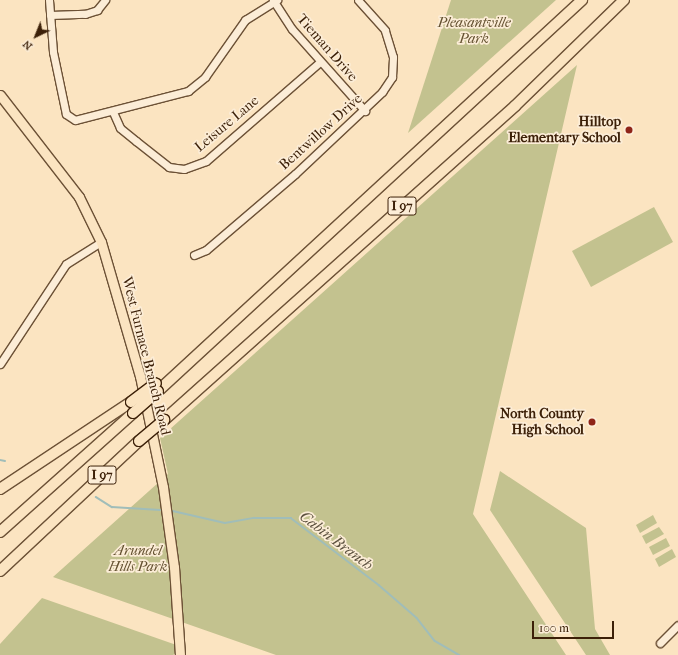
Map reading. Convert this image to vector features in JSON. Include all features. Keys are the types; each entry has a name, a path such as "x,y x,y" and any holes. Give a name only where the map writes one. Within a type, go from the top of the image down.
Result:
{"highway":[{"name":"I 97","path":"157,387 325,238 582,0"},
{"name":"I 97","path":"79,496 515,106 624,0"},
{"path":"0,489 131,402 157,387"},
{"path":"0,532 133,413 157,387"},
{"path":"0,563 79,496"},
{"path":"0,571 79,496"}],"main road":[{"name":"West Furnace Branch Road","path":"0,96 79,197 101,242 140,376 163,487 174,567 180,655"}],"street":[{"path":"49,0 50,15 66,114 75,120 113,112 173,96 193,88 205,77 245,20 275,1"},
{"path":"50,15 85,14 97,10 105,0"},
{"name":"Bentwillow Drive","path":"194,255 206,250 364,110 392,77 393,57 385,30 358,0"},
{"name":"Tieman Drive","path":"275,1 320,62 364,110"},
{"name":"Leisure Lane","path":"113,112 120,128 136,141 169,167 184,169 206,162 320,62"},
{"path":"0,364 66,264 82,251 101,242"},
{"path":"660,643 678,625"}],"green space":[{"name":"Pleasantville Park","path":"451,0 556,0 408,133"},
{"name":"Arundel Hills Park","path":"577,65 473,514 566,655 276,655 53,577 168,474 160,438"},
{"path":"654,207 673,242 591,287 572,251"},
{"path":"500,471 586,528 595,629 610,655 586,655 490,510"},
{"path":"653,515 657,523 640,533 636,525"},
{"path":"659,527 664,534 646,544 642,536"},
{"path":"666,538 670,546 653,555 649,547"},
{"path":"672,549 676,557 659,567 655,559"},
{"path":"42,598 185,648 173,655 0,655 0,644"}],"waterway":[{"name":"Cabin Branch","path":"0,460 5,461"},
{"name":"Cabin Branch","path":"96,497 112,507 160,510"},
{"name":"Cabin Branch","path":"173,511 225,523 254,518 291,518 379,585 417,618 435,641 459,655"}],"place":[{"name":"Hilltop Elementary School","path":"629,130"},
{"name":"North County High School","path":"592,422"}]}
